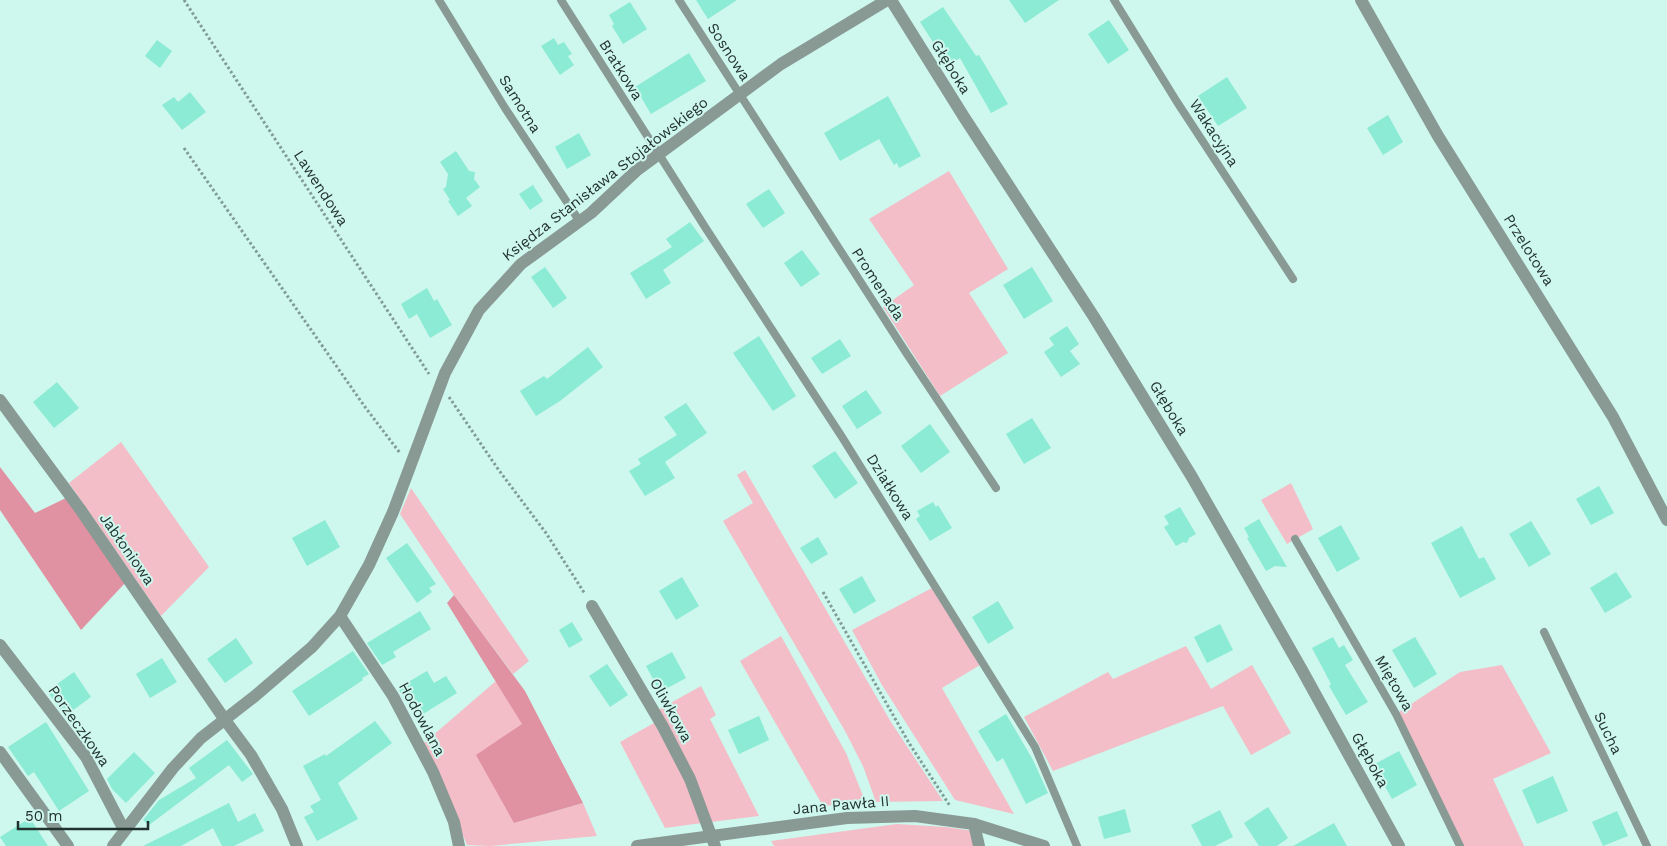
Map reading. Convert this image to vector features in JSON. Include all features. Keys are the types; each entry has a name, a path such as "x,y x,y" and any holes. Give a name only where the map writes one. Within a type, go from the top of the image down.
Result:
{"street":[{"name":"Księdza Stanisława Stojałowskiego","path":"113,846 173,768 201,738 256,696 312,647 340,616 369,565 392,512 445,372 479,310 520,264 580,222 636,171 658,154 781,64 889,0"},
{"name":"Głęboka","path":"889,0 1094,318 1192,477 1302,670 1399,846"},
{"name":"Przelotowa","path":"1360,0 1438,136 1613,417 1667,520"},
{"name":"Jabłoniowa","path":"0,400 80,509 251,755 282,808 297,846"},
{"name":"Oliwkowa","path":"592,606 663,727 690,779 713,841"},
{"name":"Hodowlana","path":"340,616 393,696 424,755 454,822 459,846"},
{"name":"Porzeczkowa","path":"0,645 86,757 124,830"},
{"path":"0,752 68,846"},
{"name":"Jana Pawła II","path":"637,846 713,841 847,818 915,816 974,824 1044,846"},
{"path":"974,824 980,846"}],"lane":[{"name":"Samotna","path":"439,0 505,108 580,222"},
{"name":"Bratkowa","path":"561,0 658,154"},
{"name":"Sosnowa","path":"679,0 740,94"},
{"name":"Wakacyjna","path":"1114,0 1177,102 1293,279"},
{"name":"Promenada","path":"740,94 907,354 996,488"},
{"name":"Działkowa","path":"658,154 842,437 1035,747 1077,846"},
{"name":"Miętowa","path":"1295,539 1396,714 1460,846"},
{"name":"Sucha","path":"1544,632 1647,846"}],"path":[{"name":"Lawendowa","path":"184,0 439,388 453,401 498,469 546,533 592,606"},
{"path":"184,148 365,407 409,466"},
{"path":"823,592 909,743 960,822"}],"shaded area":[{"path":"949,171 1008,269 969,293 1008,353 940,396 883,307 914,285 869,219"},
{"path":"121,442 209,567 161,616 69,483"},
{"path":"0,467 35,513 66,498 126,582 81,630 0,510"},
{"path":"745,470 891,722 943,801 876,802 863,766 845,731 723,521 753,503 737,475"},
{"path":"1291,483 1313,529 1287,544 1261,500"},
{"path":"411,488 529,661 513,674 454,595 400,514"},
{"path":"932,588 980,665 942,688 1014,814 955,800 882,685 852,630"},
{"path":"454,595 525,691 583,803 514,823 476,755 522,724 447,603"},
{"path":"781,636 846,753 864,802 823,806 740,661"},
{"path":"1186,646 1211,689 1252,665 1291,733 1251,755 1223,706 1053,771 1024,717 1108,672 1113,679"},
{"path":"1502,665 1551,753 1493,779 1524,846 1464,846 1399,712 1460,672"},
{"path":"496,681 523,725 514,823 583,803 597,836 490,846 467,845 424,743"},
{"path":"701,686 716,715 710,719 759,816 711,822 658,710"},
{"path":"654,723 685,779 702,823 665,828 620,742"},
{"path":"897,824 946,827 973,831 976,846 774,846 771,841"}],"building":[{"path":"696,0 737,0 708,19"},
{"path":"1009,0 1059,0 1025,23"},
{"path":"630,2 647,29 623,44 612,26 614,24 609,15"},
{"path":"943,7 976,56 979,55 1008,104 991,113 960,58 946,67 938,54 940,53 920,22"},
{"path":"1109,20 1129,50 1108,64 1088,34"},
{"path":"554,38 558,45 564,42 572,54 568,56 574,65 560,75 541,46"},
{"path":"157,40 172,51 160,68 145,56"},
{"path":"689,53 706,81 651,114 635,87"},
{"path":"1227,77 1247,108 1218,126 1198,96"},
{"path":"190,92 206,112 182,130 162,105 174,97 178,102"},
{"path":"888,96 921,156 899,168 897,163 894,165 879,139 840,161 824,133"},
{"path":"1388,115 1403,142 1383,155 1367,128"},
{"path":"579,133 591,155 567,169 555,147"},
{"path":"456,151 469,171 475,172 474,179 480,187 466,198 472,206 458,216 443,189 446,187 448,174 440,162"},
{"path":"533,185 543,201 530,210 519,194"},
{"path":"769,189 785,213 763,228 746,204"},
{"path":"690,222 704,241 663,270 671,283 646,299 630,273 672,247 666,239"},
{"path":"802,250 820,274 801,287 784,263"},
{"path":"545,267 567,298 553,308 531,277"},
{"path":"1032,267 1053,301 1024,319 1003,285"},
{"path":"427,288 434,301 437,299 452,325 430,338 417,314 409,319 401,304"},
{"path":"1067,326 1079,344 1070,351 1080,364 1061,377 1044,352 1054,345 1049,338"},
{"path":"759,336 796,396 773,411 733,353"},
{"path":"840,339 851,356 822,374 811,358"},
{"path":"588,347 603,367 560,401 536,416 520,391 544,376 547,379"},
{"path":"57,382 79,408 54,428 33,402"},
{"path":"866,390 882,413 857,429 842,406"},
{"path":"686,403 707,433 665,462 675,478 645,496 629,471 641,464 638,459 677,435 664,417"},
{"path":"1032,418 1051,448 1024,464 1006,434"},
{"path":"930,424 950,452 921,473 901,446"},
{"path":"835,451 858,483 835,499 812,466"},
{"path":"1599,486 1614,513 1591,525 1576,499"},
{"path":"933,502 936,507 938,505 952,528 930,541 916,519 920,516 917,511"},
{"path":"1180,507 1196,534 1189,538 1187,543 1183,542 1176,546 1164,527 1169,524 1164,516"},
{"path":"1259,519 1287,567 1275,566 1266,571 1247,538 1249,537 1244,528"},
{"path":"325,520 340,547 307,566 292,538"},
{"path":"1531,521 1551,554 1529,567 1509,534"},
{"path":"1341,525 1360,559 1337,572 1318,538"},
{"path":"1462,526 1479,559 1484,557 1496,579 1460,598 1431,543"},
{"path":"818,537 828,554 811,564 800,548"},
{"path":"407,543 436,584 429,588 432,592 417,603 386,558"},
{"path":"1616,572 1632,597 1605,613 1590,588"},
{"path":"862,576 876,601 854,614 839,589"},
{"path":"682,577 699,606 676,620 659,591"},
{"path":"998,601 1014,628 988,644 972,617"},
{"path":"420,611 431,629 393,652 396,657 382,665 367,643"},
{"path":"572,622 583,640 569,648 559,630"},
{"path":"1220,624 1233,650 1207,663 1194,637"},
{"path":"1333,637 1339,648 1344,645 1353,660 1345,665 1368,702 1346,715 1329,686 1331,684 1312,648"},
{"path":"1415,637 1437,674 1414,688 1392,650"},
{"path":"236,638 253,663 225,683 207,659"},
{"path":"353,651 369,674 309,716 292,691"},
{"path":"672,652 686,678 660,692 646,666"},
{"path":"162,658 177,682 150,698 136,674"},
{"path":"607,664 628,695 610,707 589,676"},
{"path":"427,671 434,683 446,676 457,693 423,714 413,697 405,701 398,688"},
{"path":"74,672 91,697 65,716 47,691"},
{"path":"1006,714 1033,760 1048,793 1026,804 1003,758 997,762 978,731"},
{"path":"759,716 769,740 739,754 728,730"},
{"path":"375,721 392,743 338,783 358,819 317,841 304,817 314,812 310,806 321,800 303,766 325,754 326,756"},
{"path":"46,722 89,791 59,811 34,772 28,776 8,747"},
{"path":"227,740 253,774 242,782 229,765 149,825 143,820 159,800 196,778 189,768"},
{"path":"1399,751 1417,785 1392,799 1373,765"},
{"path":"134,752 155,773 126,803 112,789 107,779"},
{"path":"1553,776 1568,811 1537,824 1522,790"},
{"path":"229,803 238,822 255,813 264,831 234,846 222,846 213,828 181,846 143,846"},
{"path":"1268,807 1288,838 1277,846 1259,846 1244,823"},
{"path":"1125,809 1131,832 1104,839 1098,817"},
{"path":"1220,810 1233,837 1215,846 1202,846 1191,825"},
{"path":"1617,811 1628,836 1603,846 1592,822"},
{"path":"30,818 48,846 6,846 0,837"},
{"path":"1334,823 1347,846 1293,846"}]}
